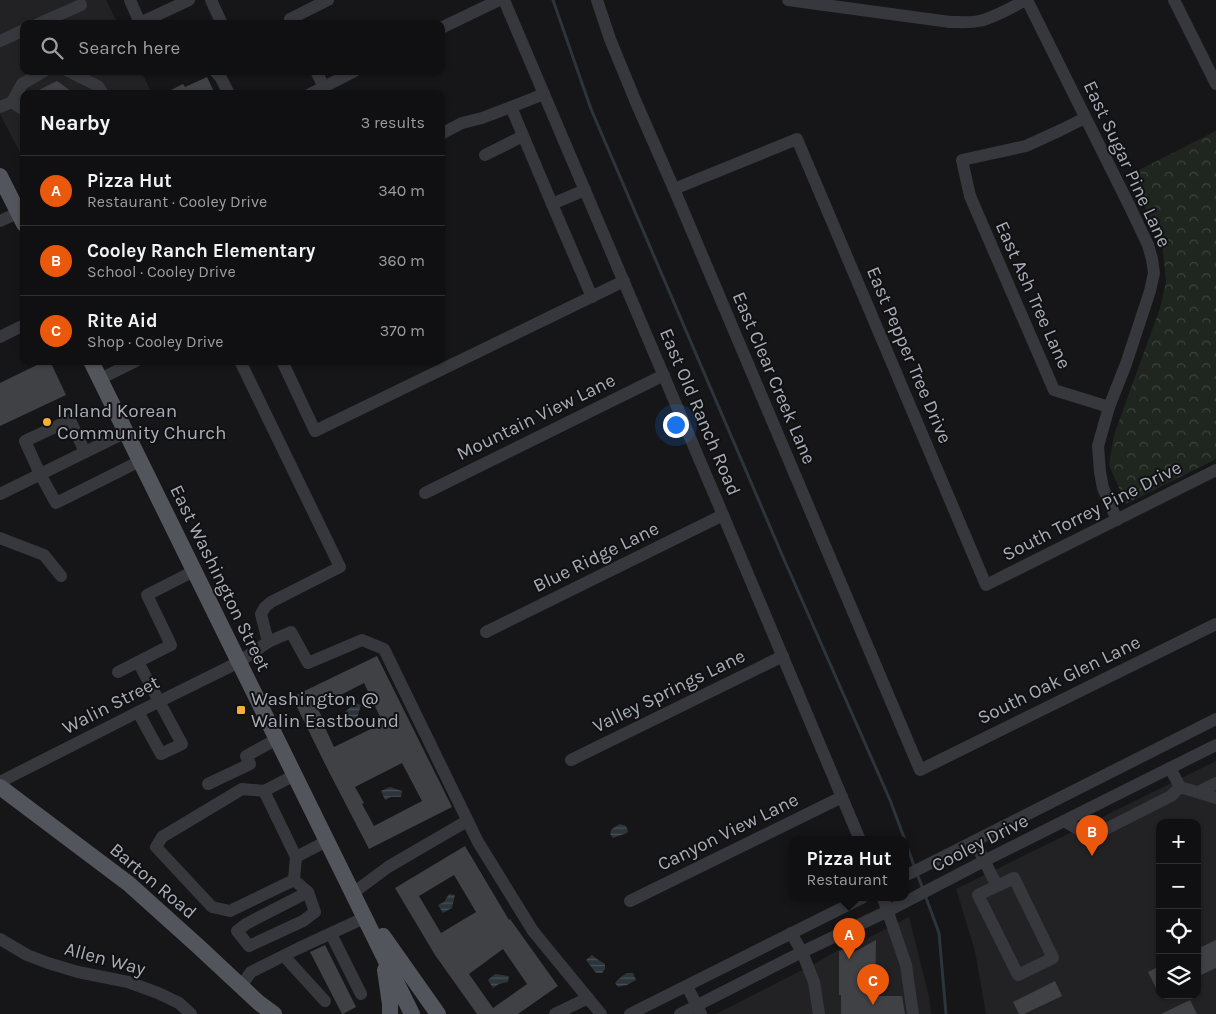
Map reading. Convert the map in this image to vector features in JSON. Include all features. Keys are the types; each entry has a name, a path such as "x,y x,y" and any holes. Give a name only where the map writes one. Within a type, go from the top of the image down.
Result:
{"main road":[{"path":"0,176 20,212"},
{"name":"East Washington Street","path":"93,365 412,1014"},
{"name":"Barton Road","path":"0,787 128,884 259,1003 274,1014"},
{"name":"East Washington Street","path":"353,893 438,1014"},
{"path":"382,953 390,1014"}],"street":[{"path":"130,0 139,20"},
{"path":"146,20 189,0"},
{"path":"211,0 220,20"},
{"path":"292,20 328,0"},
{"path":"445,26 499,0"},
{"name":"East Old Ranch Road","path":"504,0 858,836"},
{"name":"East Clear Creek Lane","path":"597,0 610,39 920,770"},
{"path":"788,0 950,22 978,22 1027,0"},
{"name":"East Sugar Pine Lane","path":"1027,0 1148,245 1152,259 1154,274 1150,291 1098,446 1098,460 1103,488 1117,520"},
{"path":"1174,0 1216,84"},
{"path":"47,20 81,5"},
{"path":"0,41 20,32"},
{"path":"0,107 12,102 22,84 37,75"},
{"path":"76,75 98,86 100,90"},
{"path":"218,75 227,90"},
{"path":"318,75 324,87"},
{"path":"318,90 347,75"},
{"path":"445,132 462,123 482,118 544,94"},
{"path":"12,102 20,107"},
{"path":"511,107 592,297"},
{"name":"East Ash Tree Lane","path":"1086,118 1026,146 962,160 970,196 1054,390 1110,407"},
{"path":"485,155 523,136"},
{"name":"East Pepper Tree Drive","path":"674,189 797,139 986,585"},
{"path":"552,204 585,190"},
{"path":"0,221 20,216"},
{"path":"284,365 315,431 624,282"},
{"path":"0,337 20,328"},
{"path":"100,379 128,365"},
{"path":"242,365 340,567 271,602 265,607 261,614 268,642"},
{"name":"Mountain View Lane","path":"425,493 664,375"},
{"path":"85,452 70,420 25,441 56,503 140,461"},
{"path":"0,494 126,432"},
{"name":"South Torrey Pine Drive","path":"986,585 1216,470"},
{"name":"Blue Ridge Lane","path":"486,632 723,515"},
{"path":"0,538 44,555 61,576"},
{"path":"118,672 171,645 147,594 194,571"},
{"name":"South Oak Glen Lane","path":"920,770 1216,624"},
{"name":"Walin Street","path":"0,782 239,662 268,642 291,632 308,664 362,640 384,649 467,821"},
{"name":"Valley Springs Lane","path":"572,760 783,656"},
{"path":"138,662 182,744 161,754 138,712"},
{"name":"Cooley Drive","path":"909,874 1216,719"},
{"path":"208,784 250,764 246,756 277,739"},
{"name":"Cooley Drive","path":"909,900 1216,745"},
{"path":"1170,768 1180,787 1216,798"},
{"path":"294,880 230,911 212,907 156,847 162,836 242,789 264,792 295,775"},
{"path":"1198,792 1216,784"},
{"path":"1064,821 1087,834 1096,834 1171,796 1180,787"},
{"path":"264,792 296,857 294,880"},
{"name":"Canyon View Lane","path":"630,901 842,797"},
{"path":"353,893 388,867 467,821 533,931 601,1014"},
{"path":"296,857 327,841"},
{"path":"975,842 997,886"},
{"path":"1014,878 1053,958 1018,975 978,896 997,886 1014,878"},
{"path":"294,880 308,892 316,912 304,920 249,946 238,931 246,924 308,892"},
{"path":"630,1014 856,901"},
{"path":"884,901 906,965 913,1014"},
{"name":"Cooley Drive","path":"680,1014 699,1010 802,952 907,901"},
{"path":"241,986 252,972 364,918"},
{"path":"791,933 802,952 814,982 819,1014"},
{"path":"331,934 361,994"},
{"name":"Allen Way","path":"4,941 27,955 48,963 78,972 128,982 158,993 179,1003 191,1014"},
{"path":"284,956 325,1001"},
{"path":"687,986 699,1010"},
{"path":"555,1014 588,998"}],"shaded area":[{"path":"0,0 106,0 116,20 20,20 20,75 143,75 150,90 20,90 20,152 0,114"},
{"path":"355,703 361,705 357,718 347,723 343,714"},
{"path":"1216,761 1216,1014 986,1014 975,951 956,889"},
{"path":"390,787 402,791 401,797 391,797 385,800 381,791"},
{"path":"620,824 626,826 627,833 613,838 610,834 611,830"},
{"path":"449,894 455,895 452,908 443,913 438,905 444,902"},
{"path":"909,917 929,997 931,1014 716,1014 838,950 860,942"},
{"path":"592,955 605,964 605,969 602,973 596,973 586,960"},
{"path":"627,973 633,973 636,980 618,987 615,983"},
{"path":"495,974 509,976 508,982 493,988 488,980"}],"green space":[{"path":"1216,131 1216,459 1126,504 1109,465 1114,435 1160,308 1166,282 1162,242 1129,175"}],"building":[{"path":"207,77 213,90 171,90 183,84 185,87"},
{"path":"57,81 69,90 39,90"},
{"path":"37,365 52,365 66,395 0,426 0,383"},
{"path":"377,656 452,807 369,849 292,697","holes":["364,683 383,723 334,747 317,707","402,763 422,801 374,826 355,787"]},
{"path":"465,846 509,920 558,986 518,1014 477,1014 435,955 395,888","holes":["454,875 476,912 441,933 419,896","503,949 527,984 493,1008 469,974"]},
{"path":"876,940 875,996 902,996 905,1014 841,1014 839,951 852,946 854,952"},
{"path":"1216,940 1216,968 1201,975 1201,954 1201,947"},
{"path":"325,945 356,1007 343,1014 310,952"},
{"path":"1156,968 1156,988 1148,972"},
{"path":"1055,981 1062,996 1024,1014 1019,1014 1013,1002"},
{"path":"1190,1000 1197,1014 1161,1014"}],"waterway":[{"path":"553,0 591,109 783,557 890,800 904,836"},
{"path":"909,852 915,868"},
{"path":"917,874 923,889"},
{"path":"925,895 939,933 946,1014"}],"place":[{"name":"Inland Korean Community Church","path":"47,422"},
{"name":"Washington @ Walin Eastbound","path":"241,710"},
{"name":"Cooley Ranch Elementary","path":"1092,856"},
{"name":"Pizza Hut","path":"849,959"},
{"name":"Rite Aid","path":"873,1005"}]}
